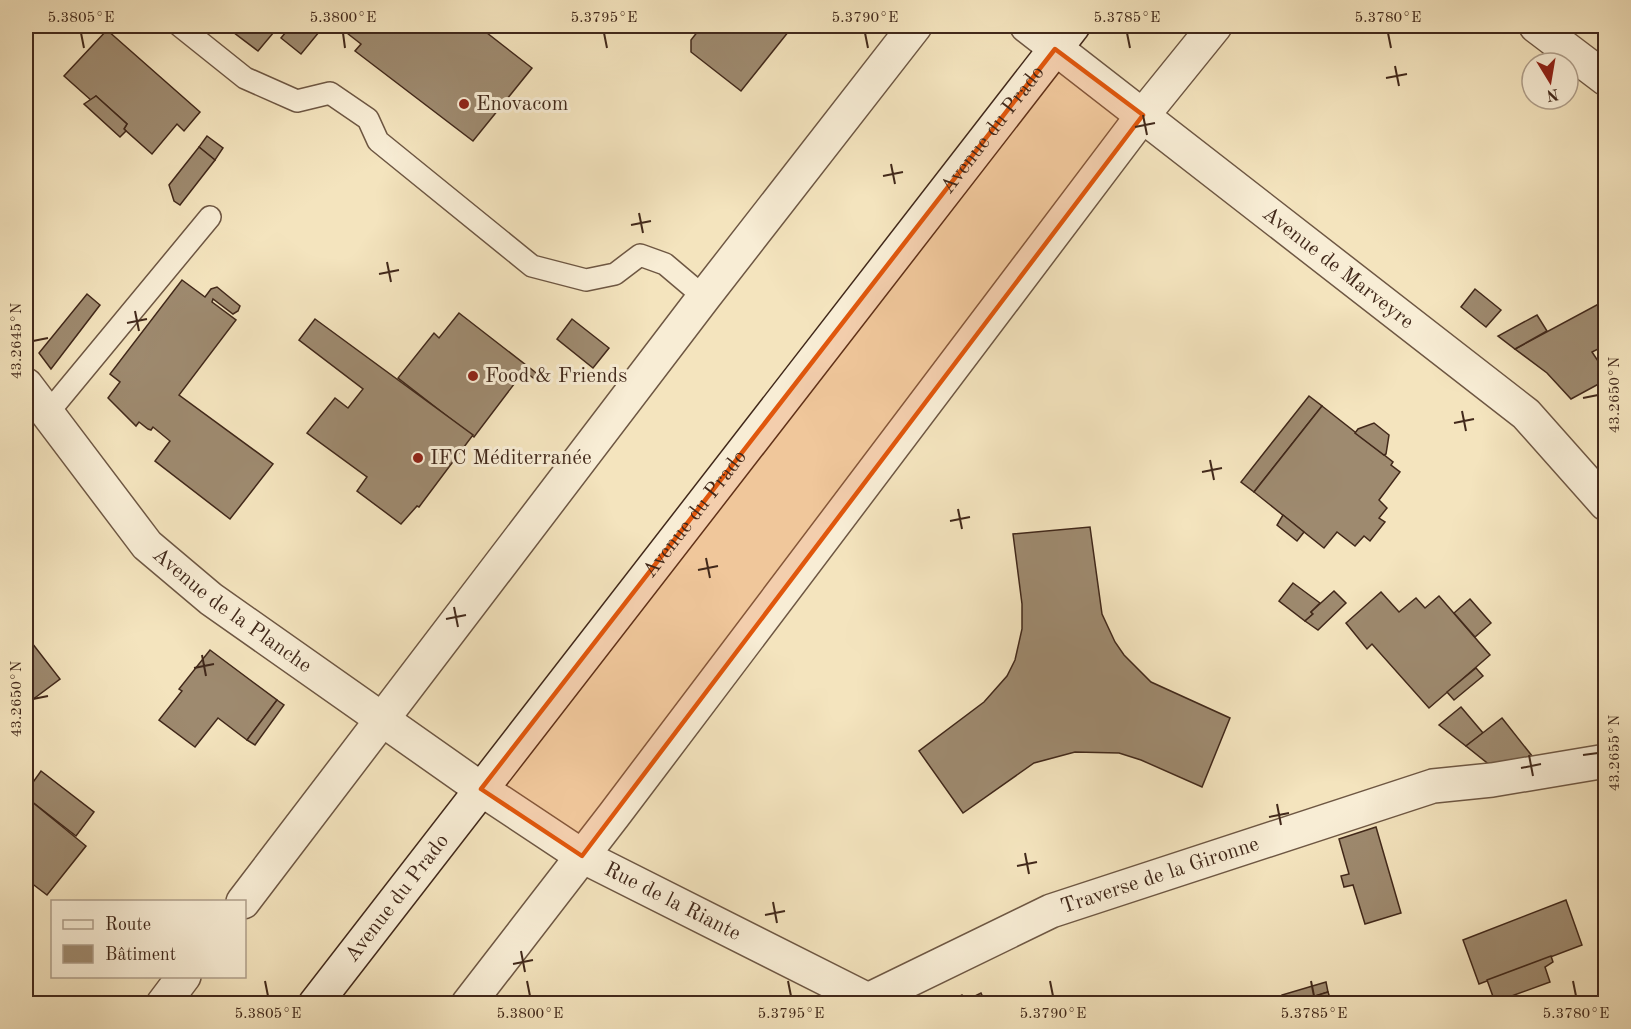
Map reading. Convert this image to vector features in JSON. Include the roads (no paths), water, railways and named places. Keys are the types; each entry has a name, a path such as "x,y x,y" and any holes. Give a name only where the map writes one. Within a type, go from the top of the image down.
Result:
{"street":[{"path":"245,900 704,297 915,26"},
{"name":"Avenue de Marveyre","path":"1027,26 1064,37 1143,116 1526,414 1605,504"},
{"path":"468,1004 1143,116 1215,26"},
{"path":"1536,26 1605,79"},
{"name":"Avenue du Prado","path":"315,1004 1064,37"},
{"name":"Avenue de la Planche","path":"26,386 147,545 211,599 481,789"},
{"name":"Traverse de la Gironne","path":"869,1002 1051,911 1433,786 1492,780 1605,761"},
{"name":"Rue de la Riante","path":"481,789 582,856 869,1002"},
{"path":"164,1004 183,978"}],"lane":[{"path":"180,26 245,78 297,101 330,93 368,119 378,141 532,266 585,280 615,274 640,255 664,264 704,297"},
{"path":"47,414 210,217"}],"place":[{"name":"Enovacom","path":"464,104"},
{"name":"Food & Friends","path":"473,376"},
{"name":"IFC Méditerranée","path":"418,458"}]}
